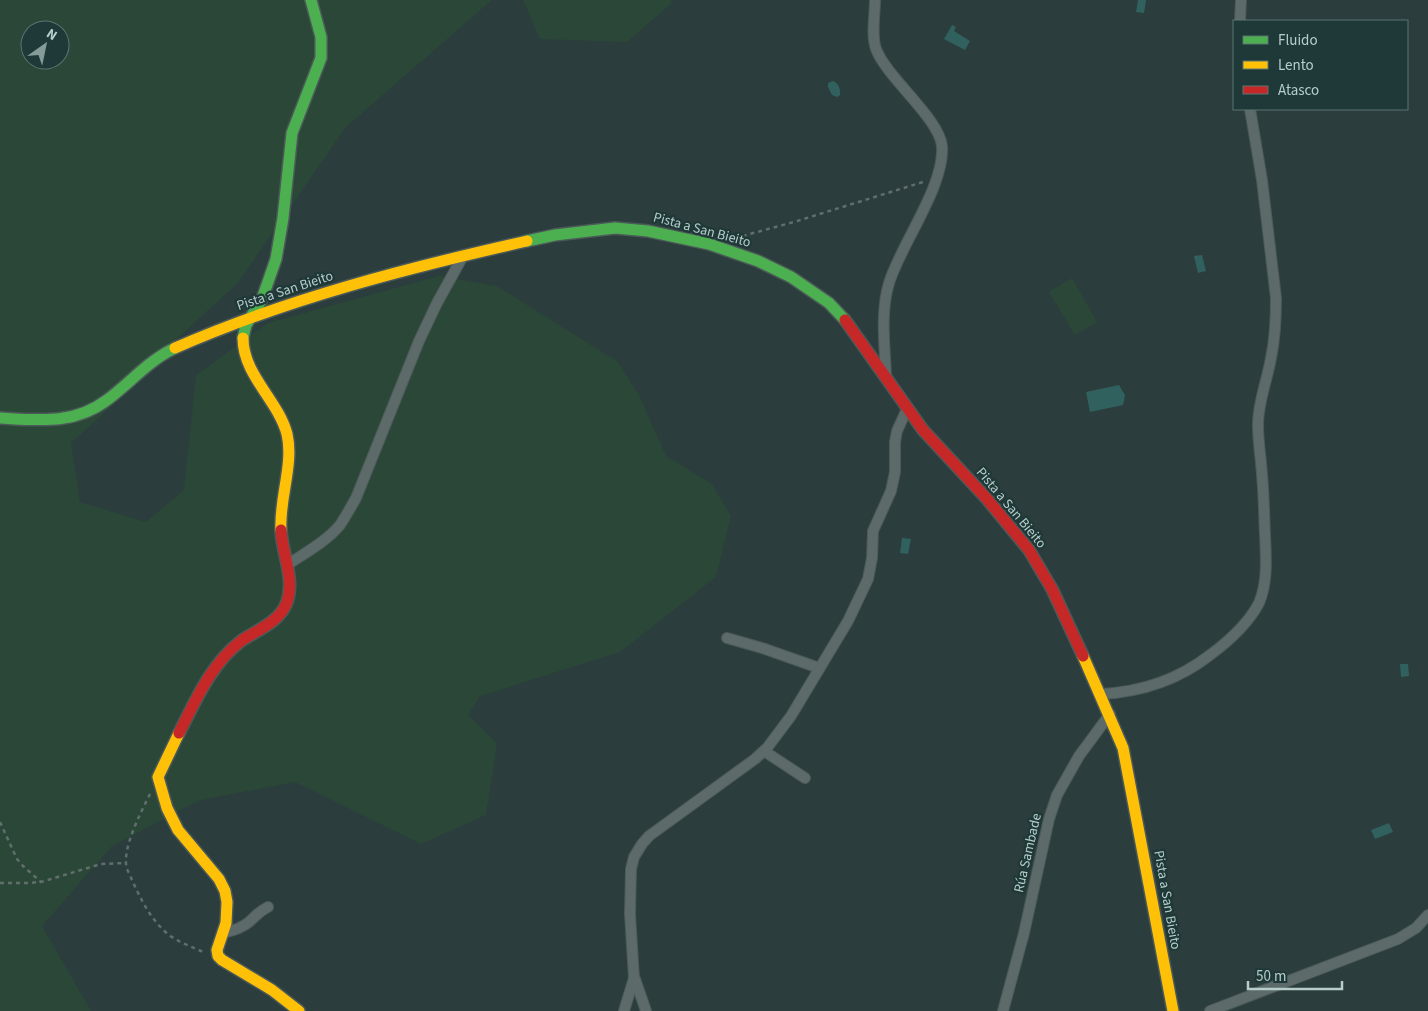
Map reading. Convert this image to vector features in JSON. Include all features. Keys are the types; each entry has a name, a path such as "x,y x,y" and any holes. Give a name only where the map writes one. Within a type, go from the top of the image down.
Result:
{"street":[{"path":"299,1011 265,985 218,956 217,950 224,933 227,911 225,891 219,879 178,830 167,808 158,777 211,674 222,659 247,637 270,624 281,614 290,589 280,534 288,436 285,427 244,353 243,330 262,299 278,255 292,133 296,117 320,59 321,44 311,0"},
{"path":"875,0 874,35 876,48 891,73 931,123 941,141 937,177 888,284 884,322 886,378"},
{"path":"1240,20 1241,0"},
{"path":"1101,694 1131,692 1148,688 1178,676 1197,665 1246,623 1254,612 1263,592 1265,549 1258,425 1260,400 1271,357 1276,298 1263,190 1250,110"},
{"name":"Pista a San Bieito","path":"0,418 49,421 74,417 106,401 154,360 172,349 218,329 349,286 463,256 555,235 615,228 648,231 709,244 776,269 820,297 836,310 923,430 987,499 1030,550 1052,589 1118,734 1126,762 1164,968 1174,1011"},
{"path":"287,565 326,538 339,526 347,514 356,498 419,342 437,303 463,256"},
{"path":"646,1011 634,978 630,881 634,857 642,844 650,836 764,751 792,716 848,621 868,579 872,558 873,531 891,491 895,472 897,431 907,409"},
{"path":"727,638 771,650 819,668"},
{"name":"Rúa Sambade","path":"1003,1011 1028,917 1049,819 1057,795 1079,756 1110,714"},
{"path":"764,751 805,778"},
{"path":"224,933 238,929 248,923 259,911 268,907"},
{"path":"1210,1011 1398,939 1416,928 1428,915"},
{"path":"624,1011 634,978"}],"path":[{"path":"734,239 937,177"},
{"path":"158,777 135,827 128,846 125,863 145,908 159,926 180,942 222,960"},
{"path":"0,822 17,859 22,866 41,882"},
{"path":"0,883 41,882 101,864 125,863"}],"green space":[{"path":"0,0 492,0 346,127 237,284 171,344 142,379 71,443 80,502 146,522 184,490 196,375 268,323 439,276 497,286 618,362 640,397 666,456 712,484 731,516 716,577 620,652 480,696 468,715 497,743 486,815 421,844 295,782 200,800 112,846 42,926 91,1011 0,1011"},
{"path":"523,0 671,0 672,3 627,42 540,39"},
{"path":"1072,278 1097,322 1075,335 1049,292"}],"water":[{"path":"1138,0 1146,0 1144,13 1136,12"},
{"path":"952,25 956,27 954,31 970,41 965,50 944,39"},
{"path":"833,81 840,89 840,95 837,97 832,95 828,87 828,83"},
{"path":"1202,255 1206,271 1198,273 1194,256"},
{"path":"1119,385 1125,395 1123,405 1090,412 1086,392"},
{"path":"902,538 911,539 908,554 900,553"},
{"path":"1400,664 1408,664 1409,676 1401,677"},
{"path":"1389,823 1393,832 1375,839 1371,830"}],"traffic: fast":[{"path":"243,338 246,325 262,299 276,259 283,218 292,133 321,58 321,37 311,0"},
{"path":"527,241 555,235 615,228 648,231 709,244 758,261 791,277 829,303 845,320"},
{"path":"0,418 42,420 82,414 107,400 148,365 175,348"}],"traffic: slow":[{"path":"175,348 260,314 348,286 437,262 527,241"},
{"path":"243,338 249,364 283,422 287,434 289,457 282,506 281,530"},
{"path":"1083,656 1123,748 1173,1011"},
{"path":"179,733 158,777 167,808 178,830 219,879 225,891 227,902 226,923 217,950 218,956 272,990 299,1011"}],"traffic: jam":[{"path":"845,320 923,430 987,499 1029,550 1052,589 1083,656"},
{"path":"179,733 198,695 221,660 241,641 274,620 284,609 290,584 281,530"}]}
